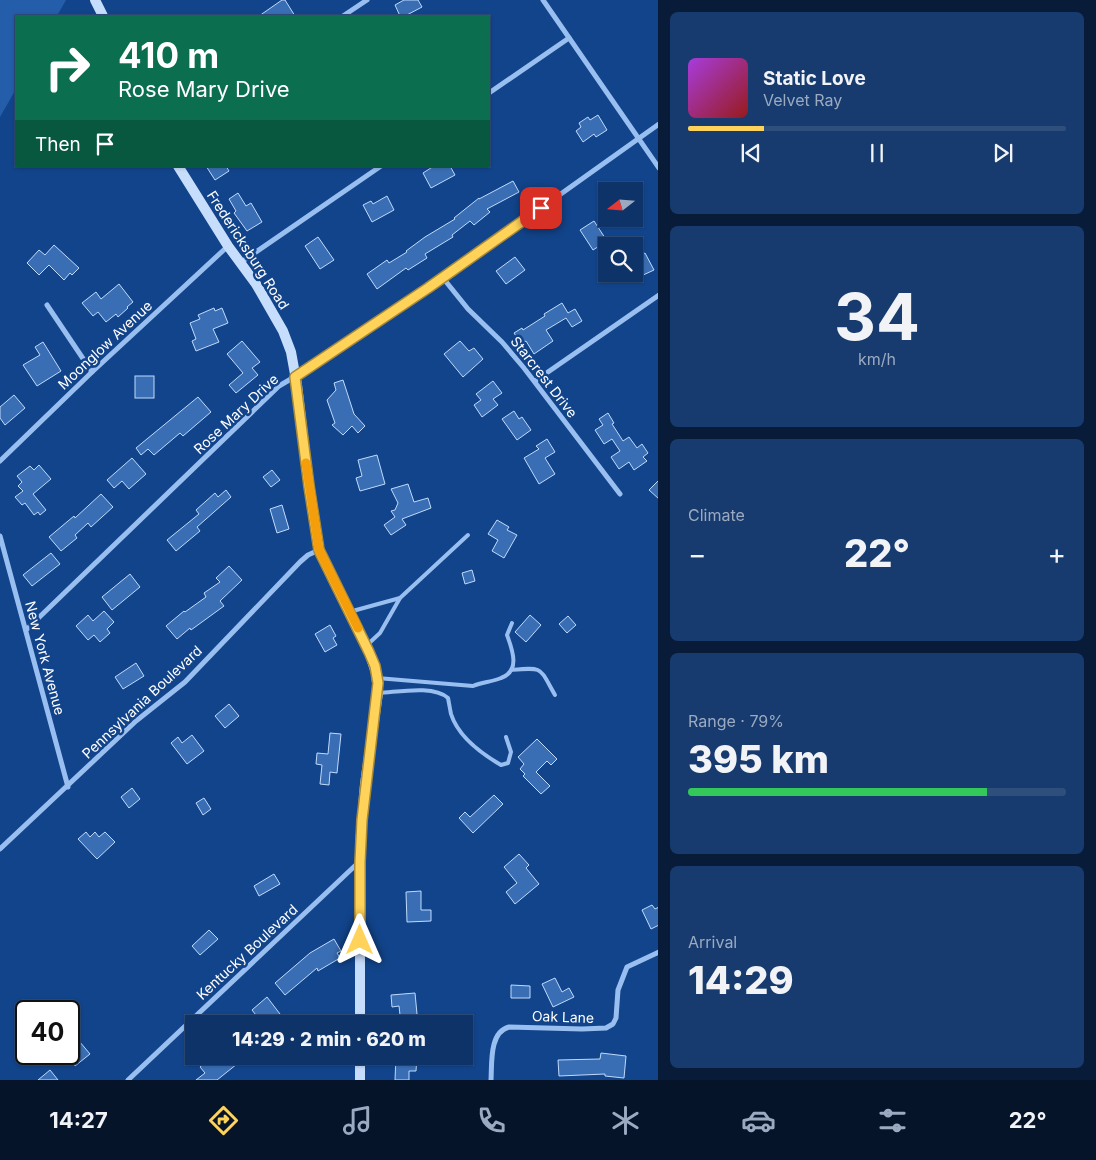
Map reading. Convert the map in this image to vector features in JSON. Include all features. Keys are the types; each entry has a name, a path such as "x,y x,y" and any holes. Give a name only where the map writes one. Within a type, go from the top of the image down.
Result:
{"street":[{"path":"95,0 102,15"},
{"path":"345,15 368,0"},
{"path":"544,0 658,168"},
{"path":"490,91 569,38"},
{"name":"Rose Mary Drive","path":"26,630 279,386 443,278 658,124"},
{"name":"Fredericksburg Road","path":"179,167 228,246 256,284 283,331 291,352 319,550 375,666 378,693 365,784 360,862 360,1015"},
{"path":"240,263 380,167"},
{"name":"Moonglow Avenue","path":"0,462 92,372 228,246"},
{"name":"Starcrest Drive","path":"443,278 468,310 502,342 535,382 620,494"},
{"path":"535,382 658,295"},
{"path":"47,305 92,372"},
{"name":"New York Avenue","path":"0,536 68,787"},
{"name":"Pennsylvania Boulevard","path":"0,849 136,722 185,682 300,562 308,555 319,550"},
{"name":"Kentucky Boulevard","path":"128,1080 360,862"},
{"name":"Oak Lane","path":"491,1080 494,1046 496,1036 500,1030 509,1027 606,1028 613,1024 616,1018 618,990 627,967 658,952"},
{"path":"360,1065 360,1080"}],"lane":[{"path":"366,646 380,633 400,598 468,535"},
{"path":"349,612 400,598"},
{"path":"377,678 473,686 484,681 503,678 514,664 507,635 512,623"},
{"path":"511,670 538,668 555,695"},
{"path":"378,693 432,691 443,694 448,698 451,715 461,733 500,765 508,763 511,752 506,737"}],"shaded area":[{"path":"0,0 66,0 58,15 15,15 15,91 0,117"}],"building":[{"path":"282,0 285,0 294,15 260,15"},
{"path":"404,0 418,0 422,7 407,15 400,15 395,5"},
{"path":"598,115 607,130 596,137 594,134 583,142 576,131 581,127 579,123 588,117 590,120"},
{"path":"207,167 227,167 229,171 215,180"},
{"path":"432,167 451,167 455,175 431,188 423,173"},
{"path":"513,181 519,192 487,209 490,212 474,225 470,221 452,235 453,237 425,254 427,258 408,270 406,268 377,289 367,274 387,260 389,263 407,252 425,237 455,219 479,198"},
{"path":"238,193 246,206 251,203 262,222 247,231 234,213 236,211 229,199"},
{"path":"387,196 394,210 372,222 363,205 371,201 373,204"},
{"path":"594,221 604,237 598,237 598,247 593,250 580,230"},
{"path":"318,237 334,260 320,269 305,246"},
{"path":"54,245 79,268 72,275 70,273 64,280 49,265 39,275 27,263 39,250 45,255"},
{"path":"645,253 654,270 643,275 643,254"},
{"path":"515,257 525,270 506,284 496,271"},
{"path":"119,284 133,302 118,317 116,314 106,322 98,312 93,316 82,303 96,292 101,299"},
{"path":"562,303 568,313 575,309 582,321 572,327 566,318 546,330 553,341 534,354 526,341 521,344 514,333 522,328 523,330"},
{"path":"214,308 215,311 222,308 228,323 213,329 219,342 196,351 192,341 196,339 190,323 200,319 198,315"},
{"path":"242,341 260,362 252,368 258,375 236,393 229,385 243,373 227,354"},
{"path":"460,341 469,351 474,348 483,359 463,377 444,354"},
{"path":"43,342 61,371 37,386 23,365 40,355 35,347"},
{"path":"135,376 154,376 154,398 135,398"},
{"path":"343,380 354,414 365,426 358,433 352,426 343,435 332,425 335,423 327,400 336,390 334,383"},
{"path":"493,381 502,393 493,399 498,405 482,417 474,405 481,400 476,394"},
{"path":"14,395 25,408 5,425 0,418 0,407"},
{"path":"198,397 211,412 183,436 180,433 154,455 148,449 141,455 136,448"},
{"path":"514,411 519,419 522,417 531,430 517,440 502,419"},
{"path":"608,413 614,423 612,424 623,441 629,437 637,448 642,444 648,453 643,457 647,461 634,470 629,462 619,469 611,457 620,451 612,439 604,444 595,430 603,425 599,419"},
{"path":"547,439 555,452 545,458 555,474 539,484 524,458 539,449 536,446"},
{"path":"377,455 385,484 360,491 356,478 362,476 358,460"},
{"path":"132,458 146,474 129,489 122,481 114,488 107,480"},
{"path":"39,465 51,479 33,494 46,510 40,515 38,512 34,515 25,503 22,505 15,497 23,491 18,486 22,482 17,476 30,466 34,470"},
{"path":"272,470 280,480 271,487 263,477"},
{"path":"658,481 658,498 649,490"},
{"path":"408,484 414,502 428,498 431,508 402,519 406,525 391,535 384,525 395,517 391,511 395,510 398,503 391,489"},
{"path":"226,490 231,497 197,527 200,531 176,551 167,540 199,514 196,510 215,493 218,497"},
{"path":"101,494 113,507 91,527 88,523 75,535 77,538 61,551 49,537 74,516 75,518"},
{"path":"282,505 289,529 277,533 270,509"},
{"path":"497,520 509,527 507,530 517,535 504,558 492,551 498,540 488,534"},
{"path":"51,553 60,564 32,586 23,575"},
{"path":"229,566 242,580 220,601 224,606 191,630 190,628 177,639 166,626 184,611 206,597 204,593 220,582 216,578"},
{"path":"472,570 475,581 465,584 462,573"},
{"path":"130,574 140,587 112,610 102,597"},
{"path":"104,611 114,622 107,629 110,633 100,642 94,635 88,640 76,626 88,615 93,621"},
{"path":"530,615 541,625 526,642 515,632"},
{"path":"568,616 576,625 567,633 559,624"},
{"path":"330,625 336,636 333,638 337,645 325,652 315,634"},
{"path":"136,663 144,676 123,689 115,677"},
{"path":"229,704 239,716 225,728 215,716"},
{"path":"330,733 341,734 337,773 330,772 329,785 320,784 322,765 316,764 317,753 328,754"},
{"path":"192,735 204,751 187,764 171,743 178,737 182,743"},
{"path":"537,739 557,759 551,765 547,761 536,772 550,786 541,794 523,776 525,774 520,769 524,764 518,757"},
{"path":"132,788 140,799 129,808 121,797"},
{"path":"494,795 503,804 473,833 459,818 465,812 470,817"},
{"path":"204,798 211,809 203,815 196,803"},
{"path":"86,832 90,837 95,832 99,837 105,832 115,842 97,859 78,839"},
{"path":"519,854 529,865 526,868 539,884 515,904 506,892 517,883 504,867"},
{"path":"274,874 280,884 259,896 254,886"},
{"path":"421,891 421,910 431,910 431,921 407,922 406,892"},
{"path":"652,905 655,909 658,908 658,926 651,929 642,910"},
{"path":"209,930 218,939 200,955 192,946"},
{"path":"334,939 341,951 337,953 340,958 318,971 317,968 285,995 275,983 310,953"},
{"path":"555,978 562,992 569,988 574,997 553,1007 542,984"},
{"path":"511,985 530,986 530,998 511,998"},
{"path":"415,993 417,1014 400,1015 399,1006 392,1007 391,995"},
{"path":"267,997 280,1014 256,1015 252,1010"},
{"path":"80,1042 90,1054 80,1062"},
{"path":"601,1053 626,1056 624,1078 605,1076 605,1074 559,1076 558,1060 600,1059"},
{"path":"202,1065 236,1065 217,1080 196,1080 205,1073 200,1067"},
{"path":"396,1065 416,1065 416,1071 409,1071 409,1080 395,1080"},
{"path":"50,1070 58,1080 38,1080"}],"slow traffic":[{"path":"306,463 319,550 358,628"}],"route":[{"path":"360,940 362,820 378,683 375,666 369,652 319,550 295,377 428,288 541,208"}]}
